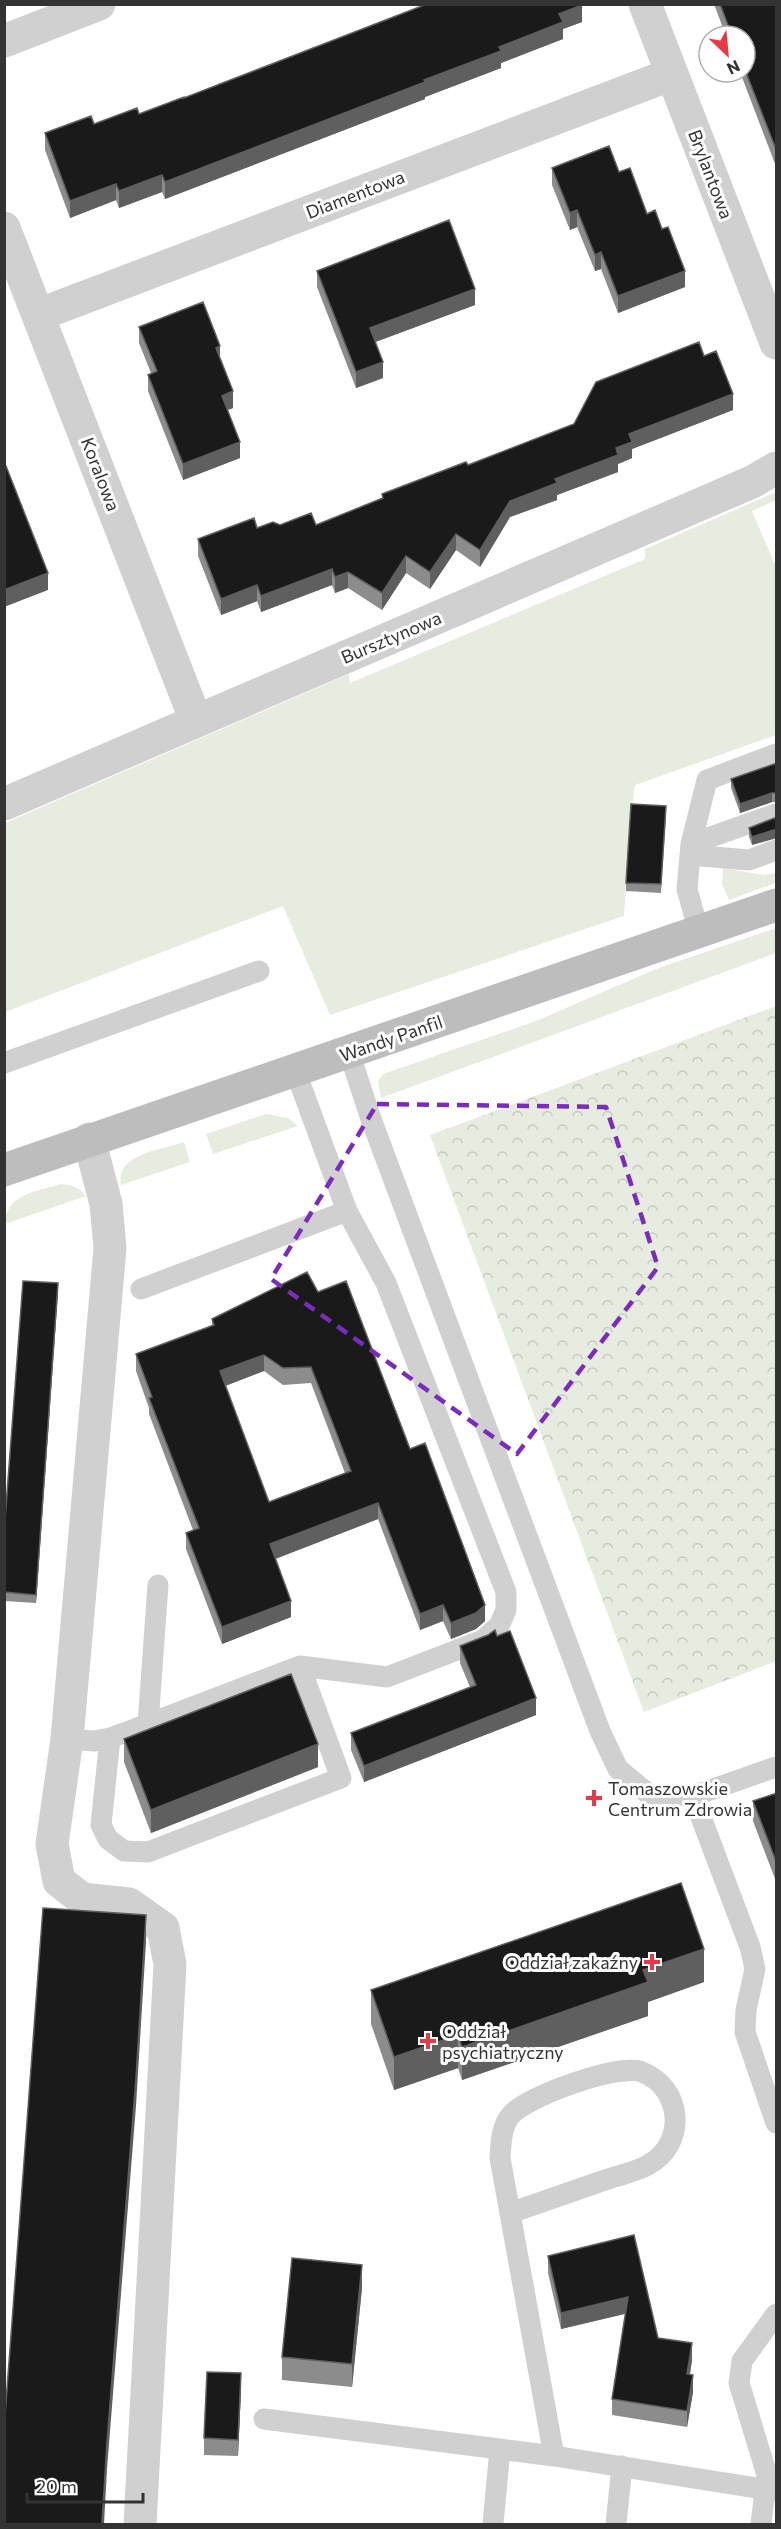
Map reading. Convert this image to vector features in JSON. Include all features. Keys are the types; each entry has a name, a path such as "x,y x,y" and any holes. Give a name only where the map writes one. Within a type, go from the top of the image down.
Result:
{"street":[{"path":"4,41 99,4"},
{"name":"Brylantowa","path":"645,4 777,343"},
{"name":"Diamentowa","path":"38,315 672,74"},
{"name":"Koralowa","path":"4,228 196,721"},
{"name":"Bursztynowa","path":"4,804 752,482 777,468"},
{"name":"Wandy Panfil","path":"4,1170 777,904"},
{"path":"89,1139 106,1204 110,1248 67,1739 52,1845 58,1881 82,1899 129,1904 163,1928 170,1964 140,2524"}],"lane":[{"path":"699,932 687,889 691,850 707,780 777,754"},
{"path":"691,850 777,814"},
{"path":"691,850 749,860 777,850"},
{"path":"4,1063 259,971"},
{"path":"349,1052 371,1119 600,1731 618,1768 651,1796 693,1796 777,1767"},
{"path":"67,1739 94,1741 110,1738 300,1666 387,1677 483,1640 499,1626 506,1610 506,1592 386,1283 347,1211 296,1070"},
{"path":"141,1289 347,1211"},
{"path":"148,1724 158,1585"},
{"path":"110,1738 101,1825 108,1839 124,1851 148,1852 341,1778 300,1666"},
{"path":"693,1796 750,1947 755,1969 746,2010 745,2032 777,2123"},
{"path":"510,2213 649,2165 668,2148 677,2122 673,2100 663,2084 641,2071 609,2072 532,2099 510,2115 501,2138 500,2158 554,2456"},
{"path":"761,2524 771,2490 739,2383 742,2361 777,2314"},
{"path":"264,2419 554,2456 771,2490"},
{"path":"493,2524 500,2449"},
{"path":"616,2524 622,2466"}],"highlighted area":[{"path":"377,1104 606,1107 658,1267 517,1454 271,1279"}],"green space":[{"path":"776,492 776,500 752,511 776,567 776,735 635,785 624,916 330,1015 283,906 5,1012 5,823 349,674 350,683 645,559 645,549"},
{"path":"723,868 764,875 776,873 776,883 729,900 722,884"},
{"path":"776,928 776,953 381,1098 378,1081 383,1074 536,1021 656,969"},
{"path":"776,1006 776,1661 644,1712 430,1135"},
{"path":"266,1114 288,1118 298,1126 213,1154 206,1134"},
{"path":"184,1142 190,1162 121,1185 121,1175 125,1166 132,1160 152,1151"},
{"path":"61,1184 75,1187 86,1196 5,1224 6,1214 11,1206 24,1195"}],"building":[{"path":"427,4 582,5 559,14 563,22 499,47 501,51 165,182 162,175 119,191 116,184 70,201 45,133 91,116 94,124 137,108 139,114"},
{"path":"720,4 777,4 777,152 750,84 757,84 757,24 728,24"},
{"path":"609,146 619,172 630,168 647,214 655,210 662,229 668,227 685,271 618,296 601,252 595,255 577,210 570,213 552,168"},
{"path":"449,220 475,289 370,328 383,362 356,372 317,271"},
{"path":"203,302 220,346 216,348 233,391 222,396 240,442 183,464 148,375 157,371 139,327"},
{"path":"699,342 704,356 716,351 733,394 629,434 632,442 616,448 618,455 555,479 557,483 510,501 480,550 456,534 430,572 406,556 382,593 348,572 335,577 332,569 261,596 257,585 221,599 198,539 254,518 257,528 273,522 280,525 311,513 316,525 383,498 382,494 466,462 468,465 574,424 596,382"},
{"path":"4,461 48,573 4,590"},
{"path":"777,763 777,793 740,804 731,779"},
{"path":"631,804 666,806 661,884 626,883"},
{"path":"777,817 777,829 752,837 749,828"},
{"path":"307,1272 318,1292 346,1281 410,1449 425,1443 485,1605 476,1613 451,1623 443,1605 420,1614 378,1503 270,1544 291,1601 222,1627 186,1533 199,1528 149,1398 152,1397 136,1354 214,1325 212,1319","holes":["264,1355 283,1368 311,1367 351,1471 269,1502 220,1371"]},
{"path":"23,1281 58,1283 36,1595 4,1592 4,1533"},
{"path":"495,1630 497,1636 510,1631 536,1698 364,1766 351,1733 476,1685 460,1646"},
{"path":"291,1674 318,1744 151,1810 124,1739"},
{"path":"777,1793 777,1864 753,1801"},
{"path":"681,1883 704,1949 643,1970 648,1982 462,2047 458,2035 394,2057 371,1990"},
{"path":"43,1908 146,1915 102,2524 4,2524 4,2429"},
{"path":"634,2235 658,2338 692,2343 687,2374 693,2375 687,2411 612,2399 628,2297 561,2313 548,2256"},
{"path":"292,2258 362,2265 352,2364 282,2357"},
{"path":"207,2372 241,2373 238,2440 204,2438"}],"place":[{"name":"Tomaszowskie Centrum Zdrowia","path":"594,1798"},
{"name":"Oddział zakaźny","path":"652,1962"},
{"name":"Oddział psychiatryczny","path":"428,2041"}]}
